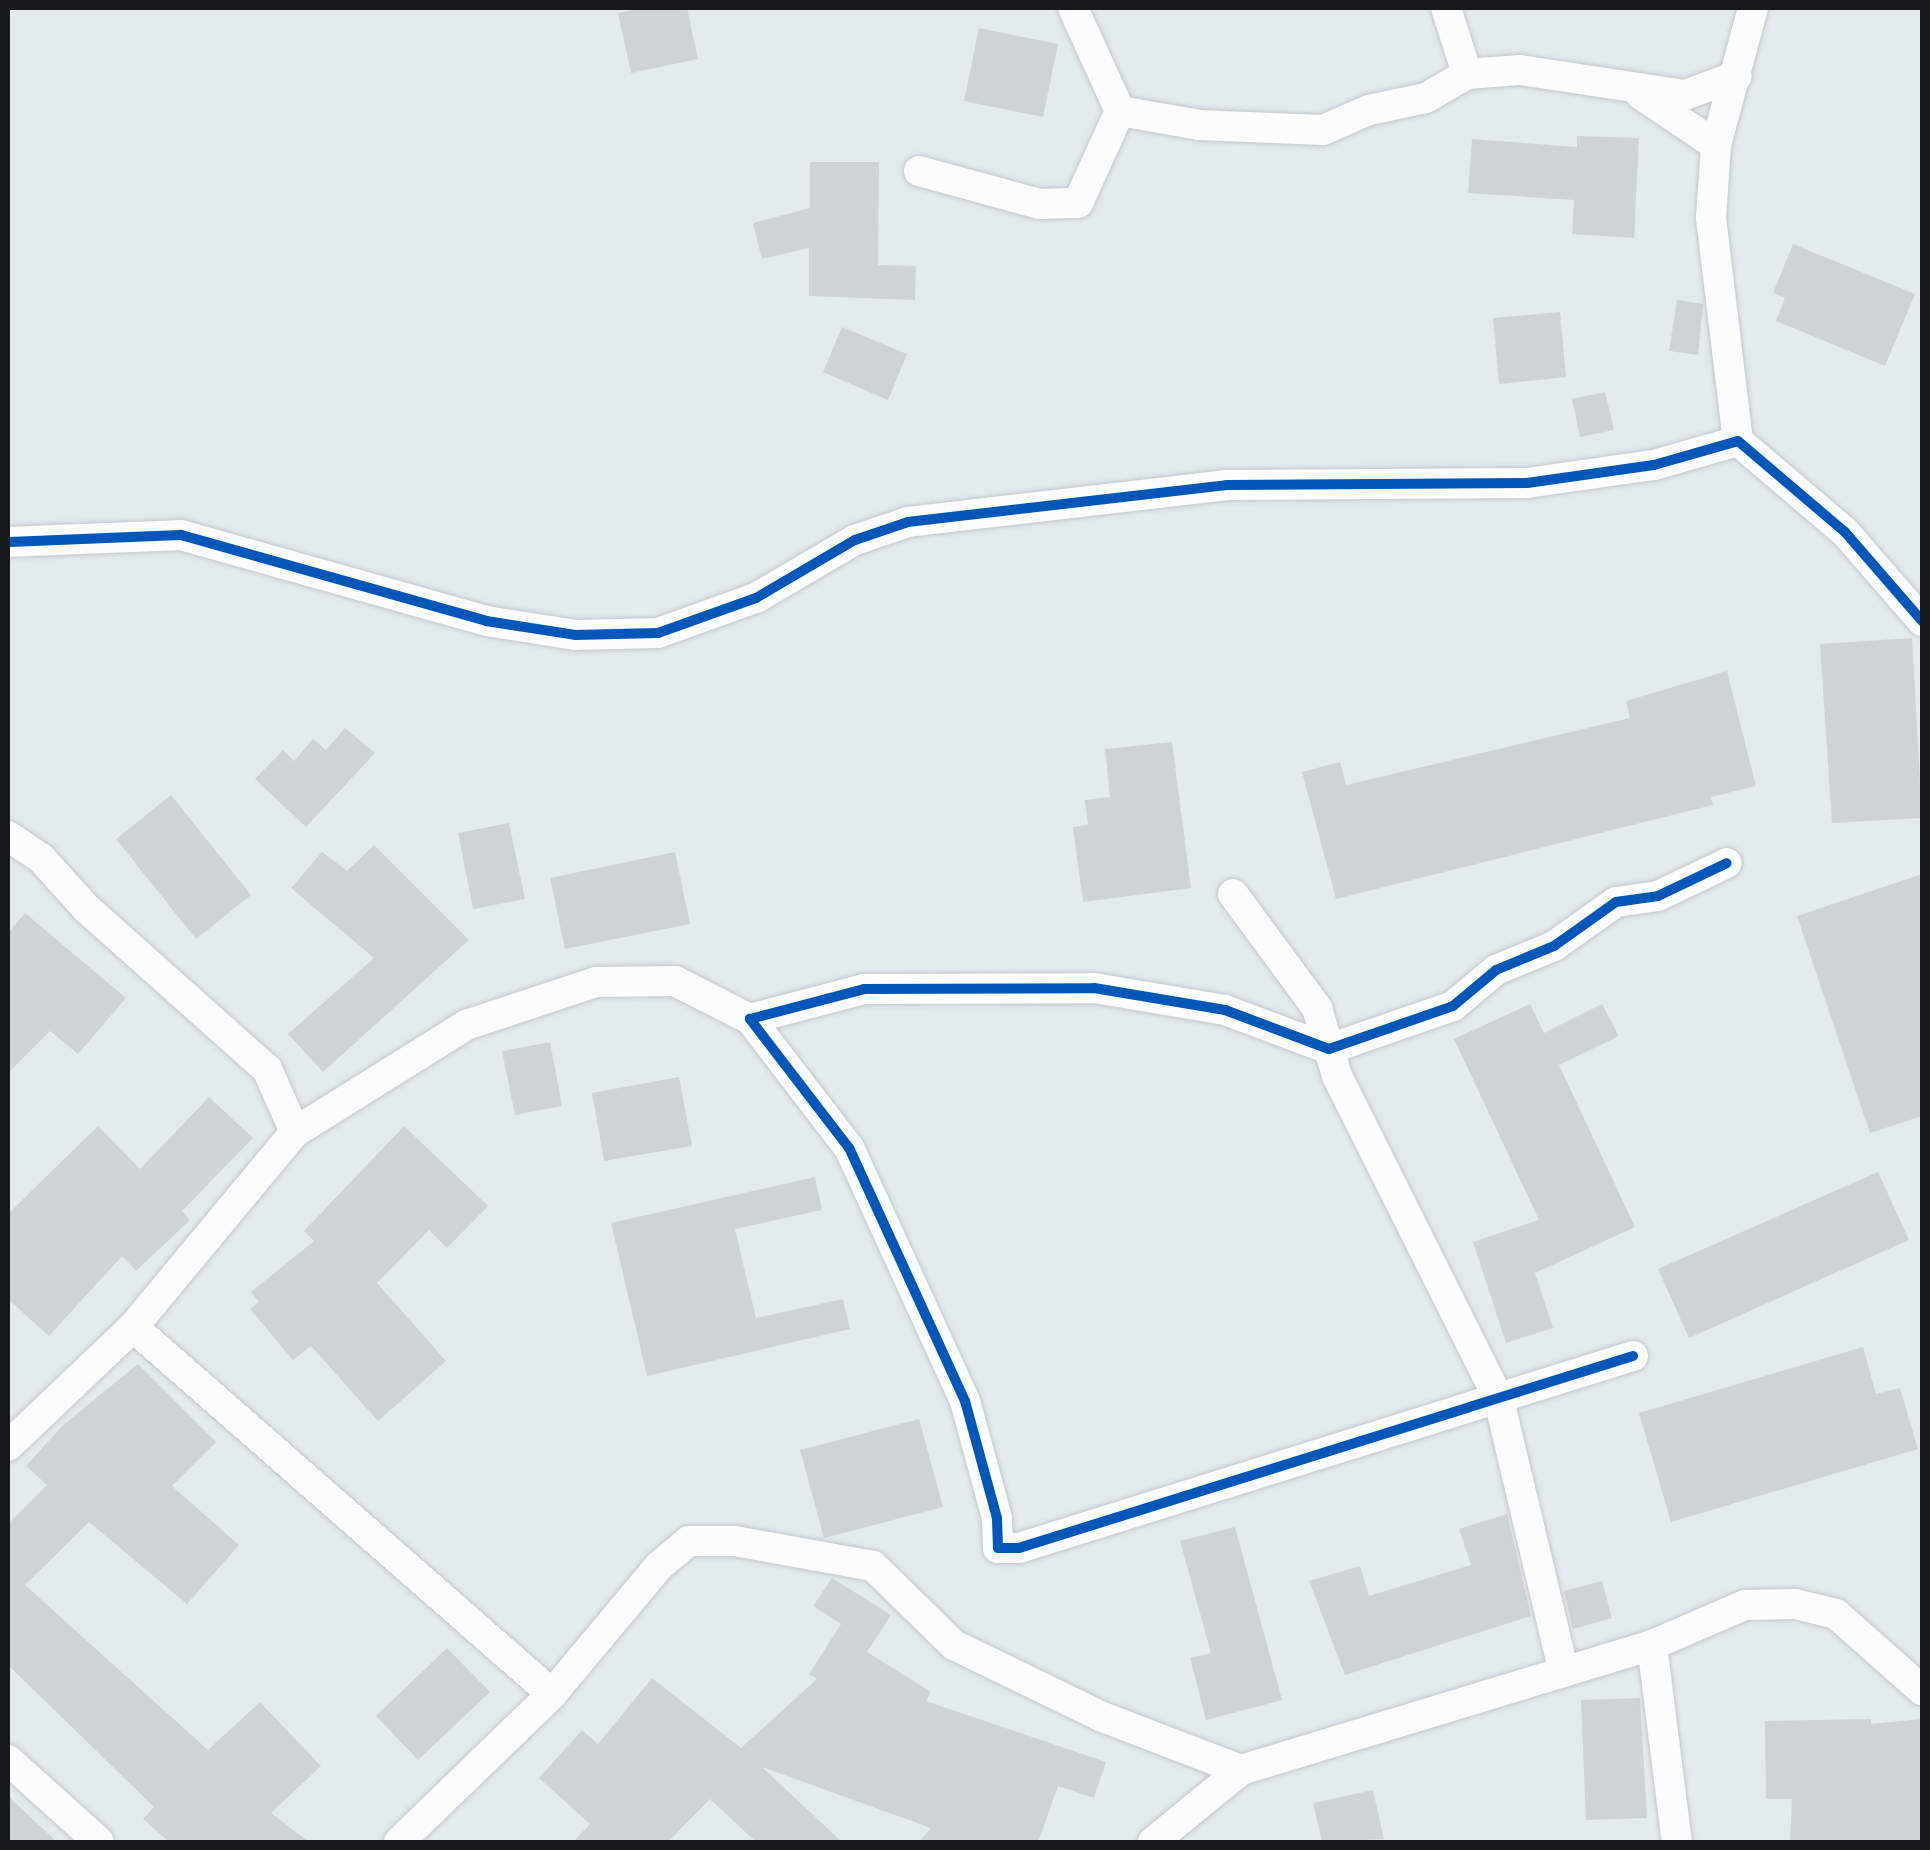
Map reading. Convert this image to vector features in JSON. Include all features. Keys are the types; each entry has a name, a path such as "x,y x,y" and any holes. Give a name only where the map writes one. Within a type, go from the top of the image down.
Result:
{"street":[{"path":"918,171 1040,204 1078,204 1120,111 1073,8"},
{"path":"1446,8 1467,74"},
{"path":"1753,8 1716,145 1711,217 1738,441 1845,532 1922,620"},
{"path":"1120,111 1199,126 1324,130 1369,110 1426,98 1467,74 1520,70 1685,95 1736,76"},
{"path":"1633,90 1716,145"},
{"path":"8,542 180,536 486,621 574,635 658,633 756,598 855,540 908,522 1226,485 1528,483 1654,466 1738,441"},
{"path":"8,836 42,858 86,908 266,1069 295,1132"},
{"path":"750,1019 864,989 1094,988 1225,1010 1329,1049 1453,1006 1496,970 1554,946 1616,902 1658,896 1727,863"},
{"path":"1233,894 1316,1008 1329,1049 1498,1400 1563,1668"},
{"path":"8,1446 133,1327 295,1132 466,1025 596,982 675,982 750,1019 849,1148 965,1401 997,1518 998,1548 1019,1548 1633,1356"},
{"path":"133,1327 552,1694"},
{"path":"400,1842 552,1694 659,1566 689,1541 734,1540 873,1566 954,1645 1100,1716 1241,1770"},
{"path":"1152,1842 1241,1770 1563,1668 1652,1645 1745,1606 1796,1604 1836,1614 1922,1690"},
{"path":"1652,1645 1677,1842"},
{"path":"8,1760 99,1842"}],"building":[{"path":"644,8 687,8 698,59 631,73 618,13"},
{"path":"979,28 1058,44 1043,117 964,101"},
{"path":"1577,136 1639,138 1634,238 1572,234 1574,200 1468,193 1472,139 1577,147"},
{"path":"810,162 879,162 878,265 916,266 915,300 809,296 809,248 762,259 753,223 810,208"},
{"path":"1793,244 1915,294 1885,366 1776,321 1785,298 1773,293"},
{"path":"1677,300 1703,304 1698,355 1669,351"},
{"path":"1560,312 1566,377 1499,384 1493,318"},
{"path":"842,327 907,354 888,400 823,372"},
{"path":"1605,392 1614,430 1580,437 1572,399"},
{"path":"1912,638 1922,818 1832,823 1820,644"},
{"path":"1727,671 1756,786 1711,797 1713,805 1336,899 1302,772 1340,762 1346,785 1630,718 1626,701"},
{"path":"345,728 375,753 306,827 255,779 283,750 294,761 313,739 326,750"},
{"path":"1172,742 1191,888 1083,902 1073,827 1088,825 1085,800 1110,797 1105,749"},
{"path":"171,795 251,895 196,939 116,839"},
{"path":"509,823 525,899 473,909 458,833"},
{"path":"374,845 469,940 323,1072 288,1034 374,958 291,888 322,852 347,871"},
{"path":"675,852 690,924 565,949 550,878"},
{"path":"1922,874 1922,1116 1870,1133 1797,916"},
{"path":"25,913 126,998 78,1054 50,1031 8,1073 8,933"},
{"path":"1530,1004 1544,1033 1602,1004 1619,1036 1559,1065 1635,1227 1535,1273 1553,1328 1506,1343 1473,1242 1539,1220 1454,1039"},
{"path":"550,1042 562,1106 515,1115 502,1051"},
{"path":"679,1077 692,1146 604,1161 592,1093"},
{"path":"209,1097 253,1138 182,1211 190,1220 136,1271 122,1256 49,1336 8,1299 8,1214 98,1126 140,1169"},
{"path":"404,1126 488,1206 447,1248 429,1230 377,1283 446,1361 378,1421 311,1346 293,1360 250,1309 259,1302 251,1292 314,1241 304,1231"},
{"path":"1878,1172 1909,1240 1689,1338 1658,1269"},
{"path":"815,1177 822,1210 735,1229 756,1318 843,1299 850,1329 647,1376 611,1223"},
{"path":"1863,1347 1876,1394 1900,1388 1918,1449 1671,1522 1639,1413"},
{"path":"138,1364 216,1442 172,1486 239,1545 187,1604 89,1522 25,1585 208,1750 260,1702 321,1766 271,1813 309,1842 169,1842 143,1819 154,1807 8,1665 8,1524 47,1485 26,1466 62,1426"},
{"path":"919,1419 943,1507 824,1538 800,1450"},
{"path":"1507,1514 1531,1616 1345,1675 1309,1581 1360,1566 1369,1596 1471,1565 1459,1529"},
{"path":"1235,1527 1282,1700 1206,1720 1190,1658 1211,1653 1180,1541"},
{"path":"832,1578 891,1615 867,1652 931,1692 926,1701 1106,1762 1094,1798 1058,1786 1038,1842 919,1842 931,1828 762,1767 842,1842 756,1842 710,1799 668,1842 573,1842 590,1824 539,1778 582,1730 598,1744 652,1678 741,1748 817,1679 809,1674 841,1624 813,1606"},
{"path":"1602,1581 1612,1618 1573,1629 1564,1591"},
{"path":"447,1648 490,1692 418,1760 376,1716"},
{"path":"1640,1698 1647,1818 1586,1820 1581,1700"},
{"path":"1871,1719 1871,1724 1922,1719 1922,1842 1790,1842 1792,1799 1766,1799 1765,1721"},
{"path":"1373,1790 1384,1839 1322,1842 1313,1803"},
{"path":"8,1796 57,1842 8,1842"}],"cycle path":[{"path":"8,542 181,535 486,621 575,635 658,633 756,598 855,540 908,522 1226,485 1527,483 1654,465 1738,441 1845,532 1922,621"},
{"path":"1633,1356 1019,1548 998,1548 997,1518 965,1401 849,1148 750,1019 864,989 1094,988 1225,1010 1329,1049 1453,1006 1496,970 1554,946 1616,902 1658,896 1727,863"}]}
